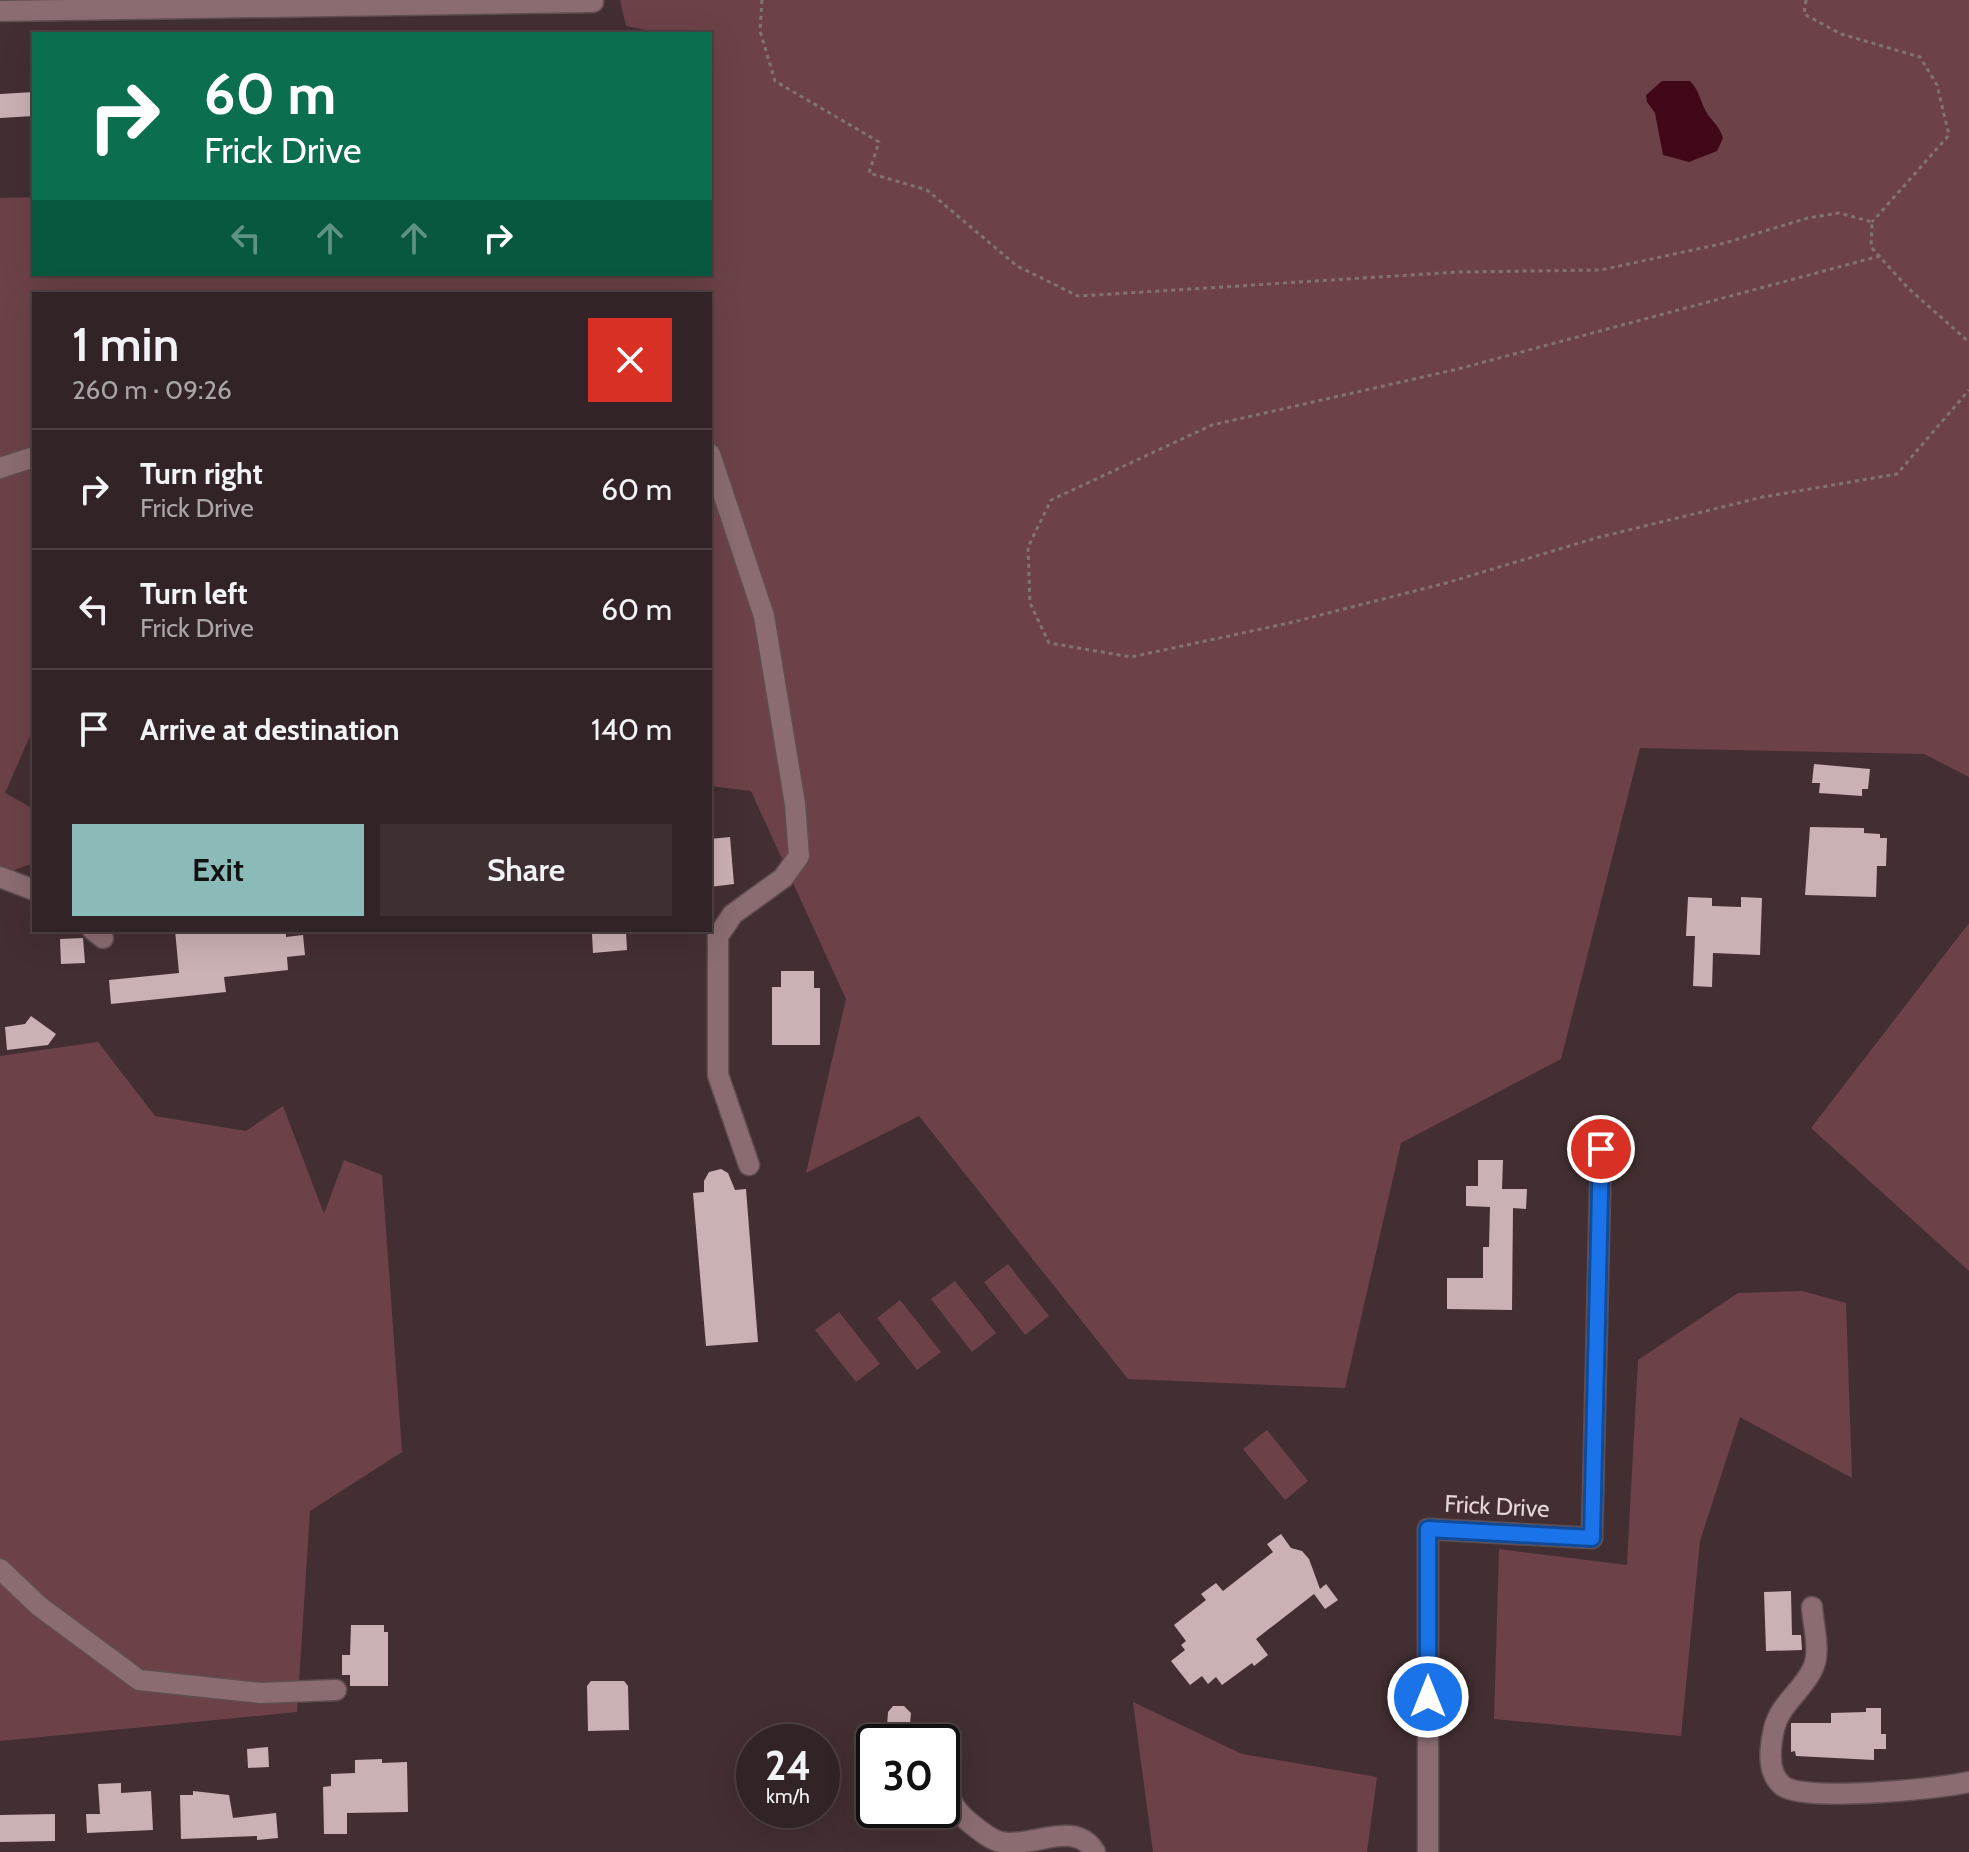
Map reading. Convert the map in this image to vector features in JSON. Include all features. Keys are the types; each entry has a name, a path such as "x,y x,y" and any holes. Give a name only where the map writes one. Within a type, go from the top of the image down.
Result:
{"street":[{"path":"0,11 593,2"},
{"path":"0,468 32,458"},
{"path":"712,460 764,616 789,764 799,856 783,878 733,914 718,936 718,1075 749,1165"},
{"path":"0,877 32,889"},
{"name":"Frick Drive","path":"1428,1852 1428,1529 1592,1538 1601,1149"},
{"path":"0,1569 39,1606 139,1680 261,1693 336,1690"},
{"path":"1812,1607 1816,1656 1813,1668 1782,1707 1774,1727 1770,1764 1775,1777 1796,1793 1936,1790 1969,1782"},
{"path":"960,1814 998,1842 1025,1843 1064,1835 1076,1836 1095,1852"}],"path":[{"path":"762,0 760,31 775,81 879,142 869,173 927,190 1017,266 1078,296 1460,272 1601,270 1725,243 1808,218 1839,213 1872,222"},
{"path":"1806,0 1804,14 1841,34 1920,57 1937,85 1949,135 1872,222 1871,247 1908,288 1969,342"},
{"path":"1880,256 1458,369 1212,425 1051,500 1028,547 1030,603 1049,643 1131,657 1289,623 1446,583 1596,538 1733,505 1897,474 1969,390"}],"shaded area":[{"path":"620,0 1969,0 1969,777 1924,754 1640,748 1561,1059 1401,1143 1345,1388 1128,1379 919,1116 806,1173 846,999 751,791 712,786 712,292 32,292 32,732 5,793 32,808 32,864 0,875 0,198 32,197 32,276 712,276 712,32 656,32 626,26"},
{"path":"1662,81 1690,81 1694,85 1706,112 1722,135 1717,151 1689,162 1663,155 1655,113 1646,95"},
{"path":"1969,923 1969,1271 1811,1128"},
{"path":"98,1042 155,1116 246,1131 283,1106 324,1214 344,1160 382,1175 402,1452 310,1511 297,1712 0,1741 0,1056"},
{"path":"1008,1264 1049,1316 1025,1335 984,1282"},
{"path":"955,1281 996,1333 972,1352 931,1299"},
{"path":"1802,1291 1846,1303 1852,1478 1740,1417 1700,1541 1681,1736 1494,1719 1499,1549 1627,1565 1638,1360 1738,1293"},
{"path":"900,1300 941,1352 917,1370 877,1318"},
{"path":"839,1312 880,1364 856,1382 815,1330"},
{"path":"1267,1430 1308,1481 1285,1500 1243,1449"},
{"path":"1133,1702 1242,1754 1377,1777 1367,1852 1153,1852"}],"building":[{"path":"32,92 32,116 0,118 0,94"},
{"path":"1814,764 1870,769 1868,789 1862,789 1862,796 1819,793 1820,783 1812,783"},
{"path":"1810,827 1864,828 1864,833 1880,834 1880,838 1887,838 1886,866 1877,866 1876,897 1805,895"},
{"path":"730,837 734,884 712,887 712,839"},
{"path":"1688,897 1712,898 1712,906 1741,907 1741,897 1762,898 1760,955 1713,953 1712,987 1693,986 1695,936 1686,936"},
{"path":"175,932 286,932 286,937 303,935 305,955 287,957 288,970 224,977 226,992 111,1004 109,980 179,973"},
{"path":"626,932 627,950 593,953 592,934"},
{"path":"83,938 85,963 61,964 60,939"},
{"path":"781,971 814,971 814,988 820,988 820,1045 772,1045 772,987 781,987"},
{"path":"31,1016 56,1034 48,1045 7,1050 5,1027 25,1024"},
{"path":"1478,1160 1503,1160 1502,1189 1527,1189 1526,1209 1513,1208 1512,1310 1447,1309 1447,1278 1483,1278 1483,1247 1489,1247 1490,1207 1466,1206 1466,1186 1478,1186"},
{"path":"721,1169 728,1173 735,1190 746,1189 758,1342 706,1346 693,1193 704,1192 704,1181 709,1172"},
{"path":"1281,1534 1291,1548 1302,1551 1309,1559 1320,1589 1326,1584 1338,1600 1325,1609 1314,1594 1256,1639 1268,1655 1254,1666 1252,1663 1222,1685 1216,1677 1208,1684 1202,1676 1190,1685 1171,1661 1185,1650 1181,1645 1186,1641 1174,1625 1206,1600 1201,1594 1216,1583 1223,1591 1273,1552 1267,1544"},
{"path":"1791,1591 1792,1635 1801,1635 1802,1650 1766,1651 1764,1592"},
{"path":"351,1625 384,1625 384,1632 388,1632 388,1686 350,1686 350,1675 342,1675 342,1655 350,1655"},
{"path":"591,1681 624,1681 628,1686 629,1730 588,1731 587,1686"},
{"path":"893,1706 904,1706 911,1713 910,1724 887,1724 888,1712"},
{"path":"1866,1708 1881,1708 1881,1734 1886,1734 1886,1749 1874,1749 1874,1760 1796,1756 1795,1751 1791,1752 1791,1723 1831,1723 1831,1713 1866,1712"},
{"path":"268,1747 269,1767 248,1768 247,1749"},
{"path":"382,1759 382,1763 407,1762 408,1812 347,1813 347,1834 324,1834 323,1787 331,1786 331,1774 355,1773 355,1760"},
{"path":"121,1783 121,1793 151,1791 153,1830 87,1833 86,1814 100,1814 98,1784"},
{"path":"193,1791 229,1795 233,1818 276,1813 278,1838 181,1839 180,1795 193,1795"},
{"path":"55,1814 55,1841 0,1842 0,1815"}],"route":[{"path":"1428,1697 1428,1529 1592,1538 1601,1149"}]}
